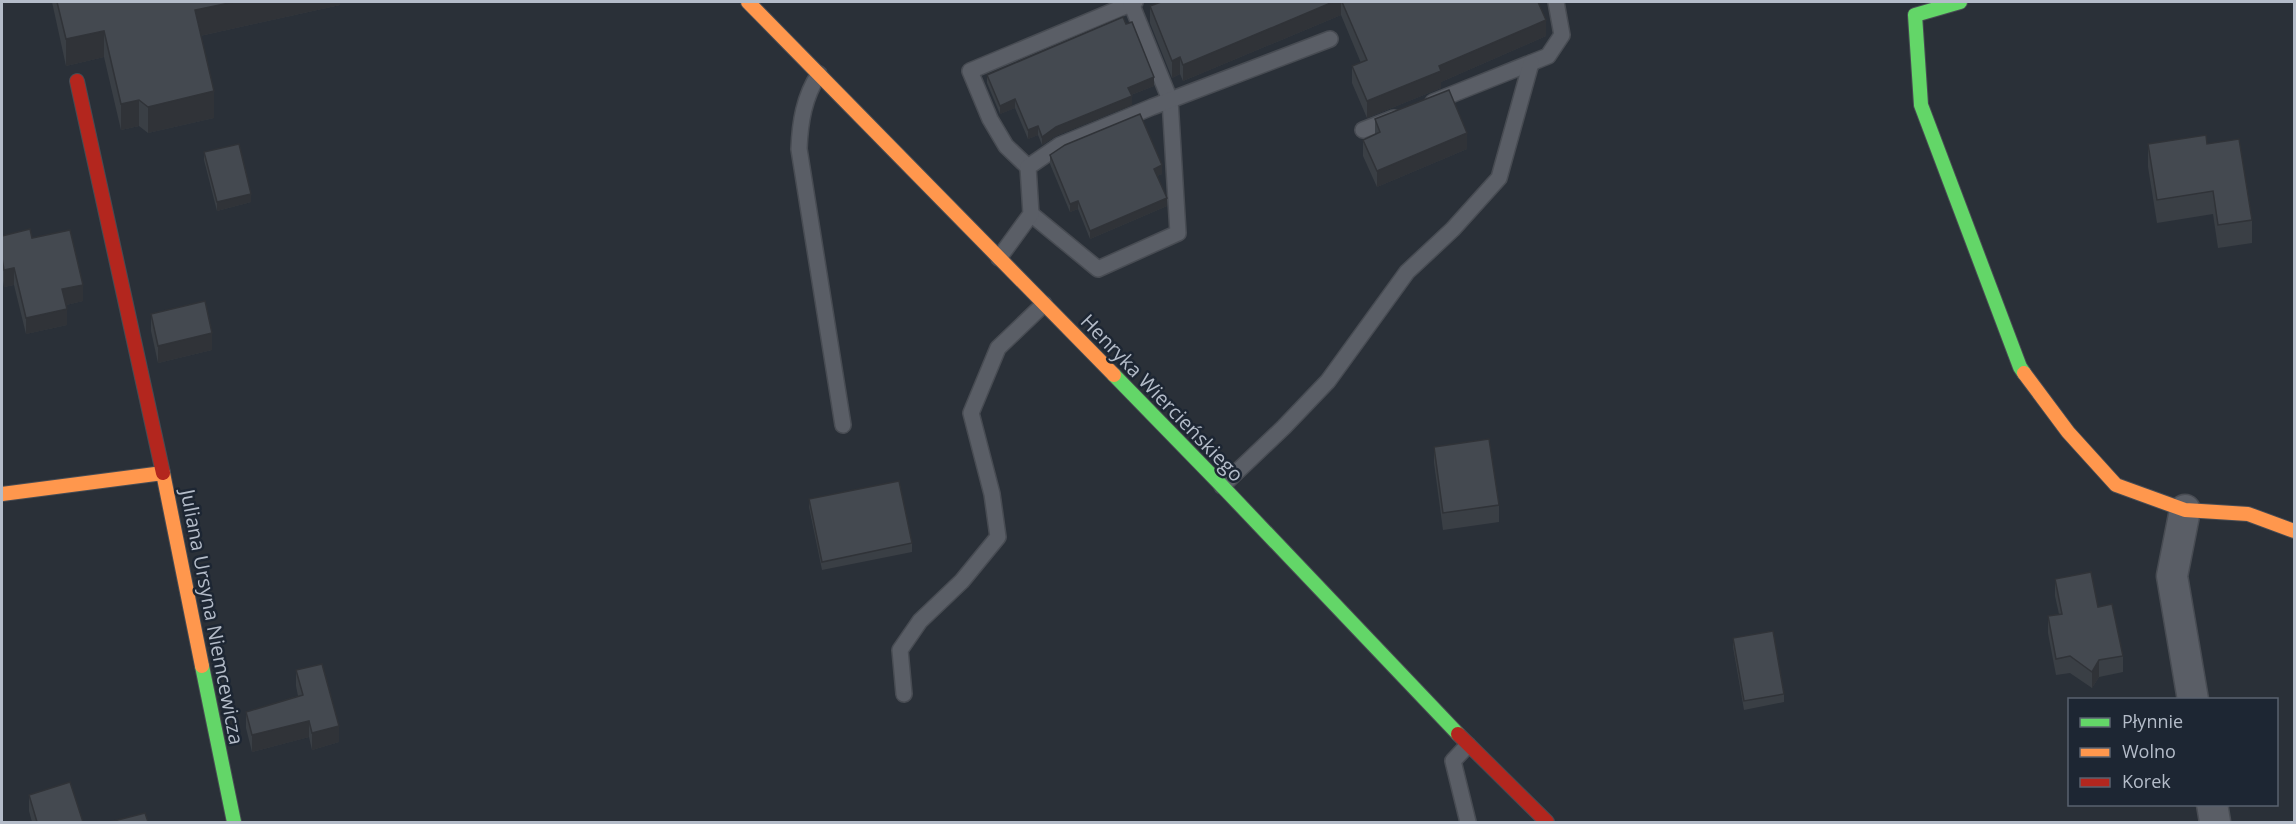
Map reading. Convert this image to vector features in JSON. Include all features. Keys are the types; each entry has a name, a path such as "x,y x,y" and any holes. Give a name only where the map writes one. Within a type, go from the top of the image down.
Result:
{"street":[{"name":"Henryka Wiercieńskiego","path":"748,2 1222,486 1468,745 1547,822"},
{"path":"1960,2 1915,15 1921,105 2020,367 2068,432 2116,485 2185,510 2248,514 2295,531"},
{"path":"77,81 163,473"},
{"name":"Juliana Ursyna Niemcewicza","path":"2,494 163,473 234,822"},
{"path":"2185,510 2172,576 2193,698"},
{"path":"2212,806 2215,822"}],"lane":[{"path":"999,258 1031,214 1028,167 1006,146 990,119 970,70 1133,2 1170,100 1178,233 1098,269 1031,214"},
{"path":"1363,130 1548,56 1562,35 1556,2"},
{"path":"1028,167 1060,145 1330,39"},
{"path":"1222,486 1328,381 1407,272 1453,229 1498,178 1531,63"},
{"path":"819,74 809,90 806,101 800,124 799,149 843,425"},
{"path":"904,694 900,650 920,621 962,581 998,537 992,494 971,413 998,348 1044,304"},
{"path":"1468,745 1453,761 1468,822"}],"building":[{"path":"57,2 234,2 195,10 214,91 148,107 139,100 121,104 104,31 66,39"},
{"path":"1161,2 1333,2 1183,65 1180,57 1172,61 1150,6"},
{"path":"1342,2 1538,2 1546,20 1439,66 1441,71 1367,101 1352,66 1367,60"},
{"path":"1123,17 1126,24 1132,22 1154,77 1128,88 1132,96 1056,127 1042,137 1038,126 1028,130 1015,99 1000,106 987,75"},
{"path":"1449,90 1467,133 1377,171 1363,140 1380,132 1375,119"},
{"path":"1140,114 1162,165 1154,169 1167,198 1090,231 1078,201 1070,204 1050,155 1065,145"},
{"path":"2206,135 2207,144 2239,139 2252,220 2218,225 2213,191 2157,200 2148,144"},
{"path":"239,144 251,194 217,202 204,152"},
{"path":"30,229 32,238 70,230 83,285 62,289 67,309 26,318 14,268 4,270 2,236"},
{"path":"205,301 212,333 158,346 151,314"},
{"path":"1489,439 1499,505 1443,513 1434,447"},
{"path":"899,481 912,543 822,562 809,499"},
{"path":"2091,572 2098,607 2112,604 2123,656 2099,660 2092,672 2070,656 2056,659 2048,616 2062,614 2055,579"},
{"path":"1773,631 1784,694 1744,701 1733,638"},
{"path":"322,664 339,726 312,733 309,721 252,735 246,712 303,695 296,670"},
{"path":"70,782 83,822 37,822 29,795"},
{"path":"145,813 148,822 110,822"}],"traffic: fast":[{"path":"1960,2 1915,15 1921,105 2024,373"},
{"path":"1114,375 1458,734"},
{"path":"202,666 234,822"}],"traffic: slow":[{"path":"748,2 1114,375"},
{"path":"2024,373 2068,432 2116,485 2185,510 2248,514 2294,531"},
{"path":"2,494 163,473 202,666"}],"traffic: jam":[{"path":"77,81 163,473"},
{"path":"1458,734 1547,822"}]}
